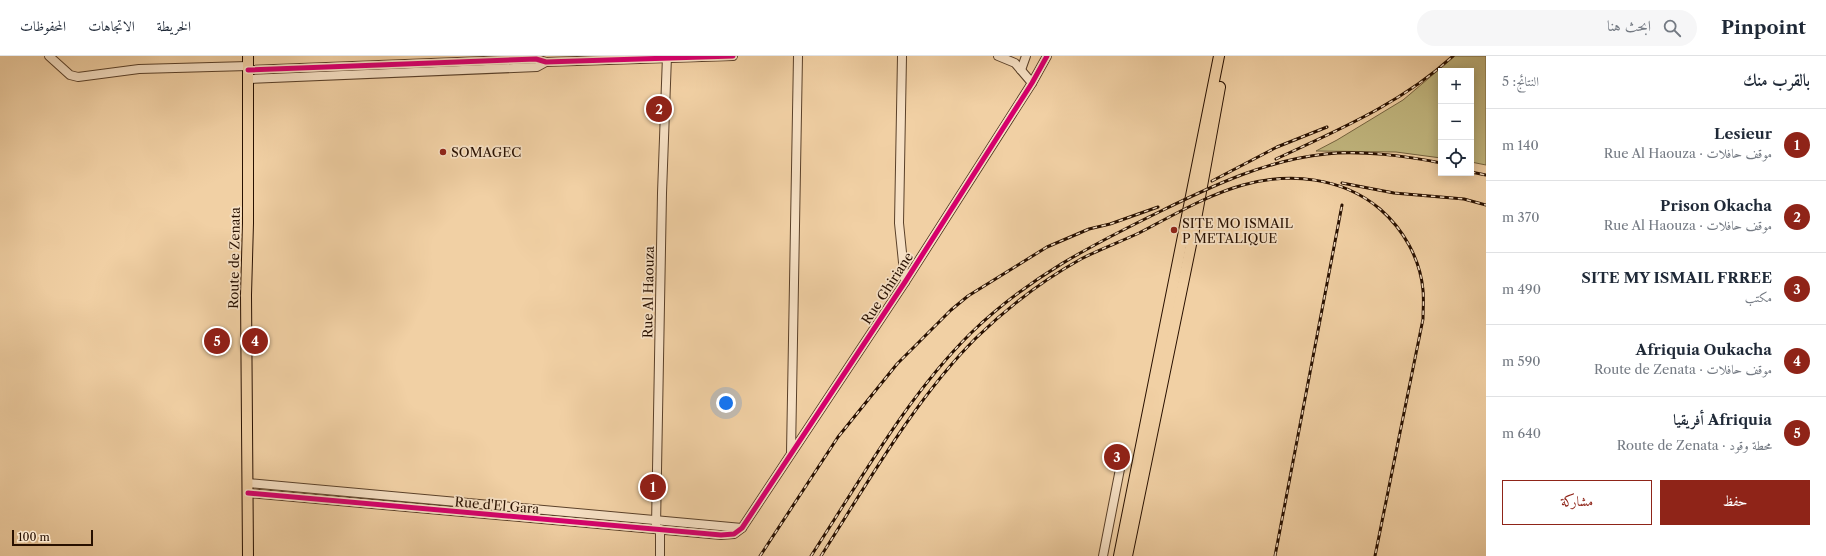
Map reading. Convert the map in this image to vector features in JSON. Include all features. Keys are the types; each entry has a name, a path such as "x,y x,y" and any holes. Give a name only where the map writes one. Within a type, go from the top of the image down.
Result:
{"main road":[{"path":"1119,556 1219,56"},
{"path":"1127,556 1194,230 1225,56"},
{"name":"Route de Zenata","path":"248,66 248,223 246,295 248,556"}],"street":[{"path":"49,56 70,75 78,77 139,69 213,66 221,64 248,66 536,59 546,62 734,56"},
{"path":"791,454 798,56"},
{"path":"902,56 899,223 905,282"},
{"path":"998,56 1012,61 1032,83"},
{"path":"1021,70 1026,56"},
{"name":"Rue Ghiriane","path":"742,528 905,282 1032,83 1047,56"},
{"name":"Rue Al Haouza","path":"660,556 657,526 662,201 667,57"},
{"path":"1103,556 1120,469"},
{"name":"Rue d'El Gara","path":"248,488 379,496 657,526"},
{"name":"Rue d'El Gara","path":"248,488 379,505 657,526 742,528"},
{"path":"379,496 379,505"}],"shaded area":[{"path":"1455,56 1486,56 1486,165 1474,163 1474,68 1441,68"},
{"path":"1438,70 1438,158 1396,152 1316,151 1337,140 1403,100"}],"railway":[{"path":"1276,159 1346,126 1391,102 1413,88 1453,56"},
{"path":"1212,181 1277,147 1327,127"},
{"path":"811,556 905,411 948,358 971,333 993,313 1015,295 1061,264 1110,237 1201,192 1241,175 1283,162 1326,154 1368,153 1438,162"},
{"path":"1474,173 1486,175"},
{"path":"821,556 874,471 912,415 954,362 976,338 1013,305 1039,285 1081,259 1139,233 1216,194 1261,181 1297,178 1315,180 1349,190 1365,198 1380,209 1396,226 1409,245 1421,278 1423,293 1423,319 1375,556"},
{"path":"1342,183 1394,193 1464,199 1486,205"},
{"path":"1275,556 1342,205"},
{"path":"760,556 838,437 897,364 951,310 968,296 1047,247 1089,229 1110,224 1158,207"}],"cycle path":[{"path":"248,70 536,59 546,62 733,56"},
{"path":"248,493 721,535 734,534 742,528 905,282 1032,83 1047,56"}],"place":[{"name":"Prison Okacha","path":"659,109"},
{"name":"SOMAGEC","path":"443,152"},
{"name":"SITE MO ISMAIL P METALIQUE","path":"1174,230"},
{"name":"Afriquia أفريقيا","path":"217,341"},
{"name":"Afriquia Oukacha","path":"255,341"},
{"name":"SITE MY ISMAIL FRREE","path":"1117,457"},
{"name":"Lesieur","path":"653,487"}]}
